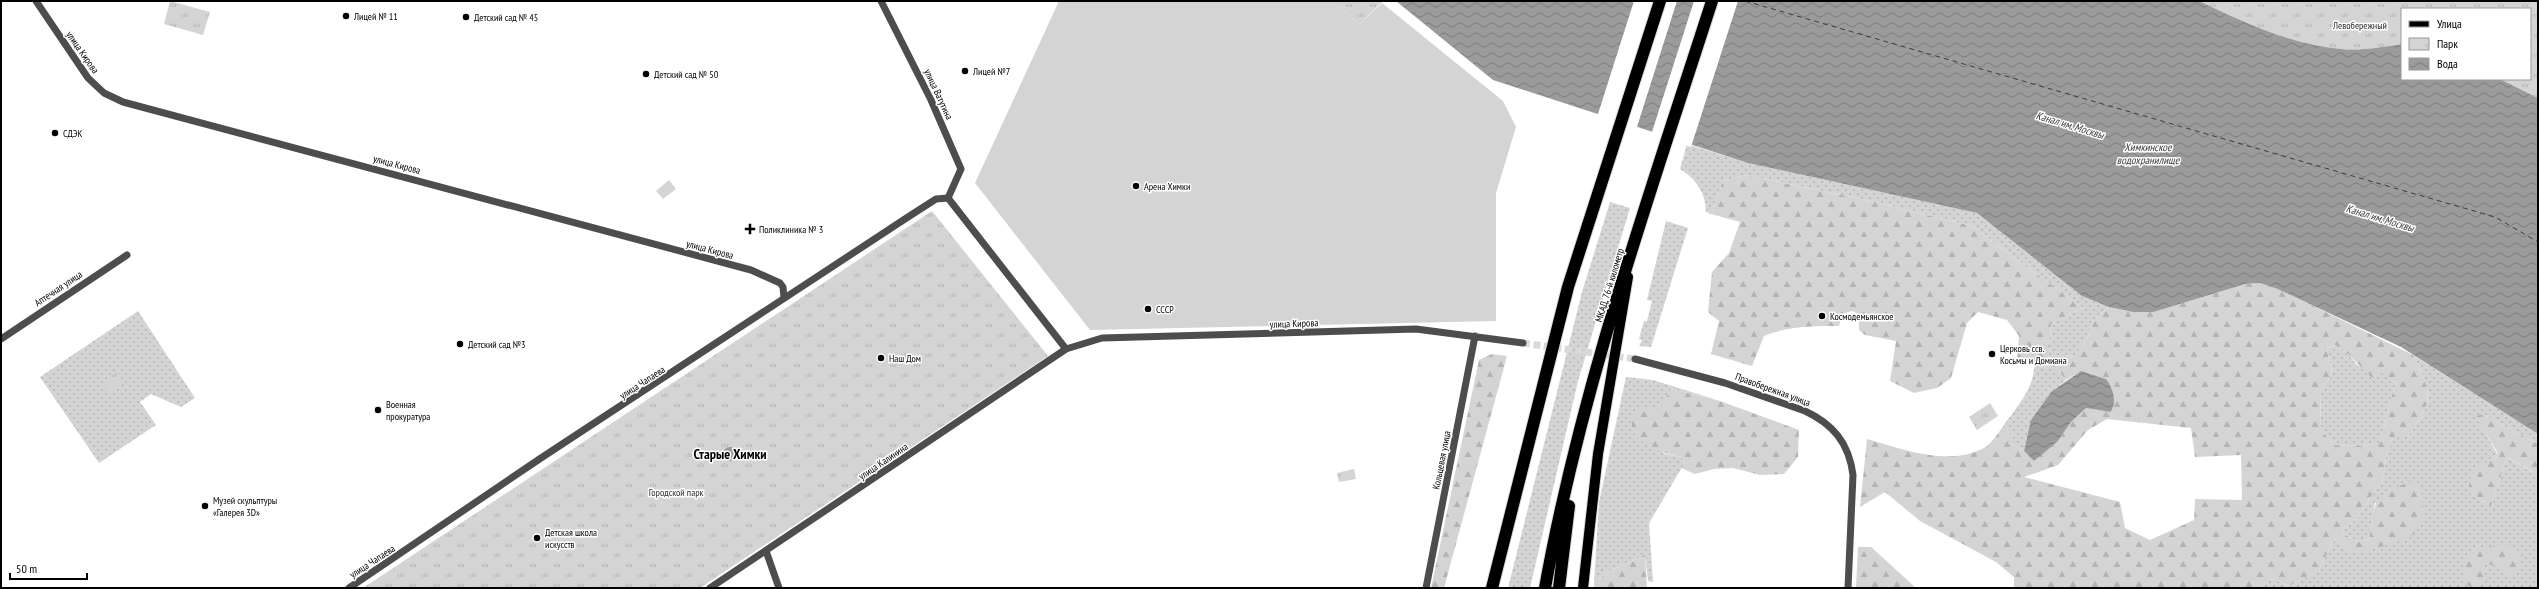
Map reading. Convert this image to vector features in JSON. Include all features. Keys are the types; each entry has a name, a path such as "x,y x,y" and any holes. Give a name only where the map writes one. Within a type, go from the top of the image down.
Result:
{"highway":[{"path":"1492,588 1568,287 1660,1"},
{"name":"МКАД, 76-й километр","path":"1545,584 1576,446 1634,242 1712,1"},
{"path":"1559,588 1576,446"},
{"path":"1484,588 1500,553"}],"main road":[{"path":"1583,588 1586,544 1600,447 1634,242"}],"street":[{"name":"улица Кирова","path":"36,1 88,78 104,93 123,102 751,270 780,283 783,287 784,298"},
{"name":"улица Ватутина","path":"881,1 931,100 961,169 948,198"},
{"name":"улица Чапаева","path":"349,588 784,298 935,200 948,198"},
{"path":"948,198 1066,350"},
{"name":"Аптечная улица","path":"1,339 127,255"},
{"name":"улица Кирова","path":"1066,350 1102,338 1416,328 1523,342"},
{"name":"Кольцевая улица","path":"1426,588 1475,336"},
{"name":"улица Калинина","path":"710,588 1066,350"},
{"name":"Правобережная улица","path":"1636,359 1725,383 1805,411 1818,417 1840,436 1850,457 1853,475 1848,588"},
{"path":"766,550 779,588"}],"green space":[{"path":"170,1 210,12 203,35 164,24"},
{"path":"1059,1 1331,1 1360,24 1382,3 1503,101 1516,127 1496,193 1496,321 1090,330 975,183"},
{"path":"1331,1 1383,1 1360,24"},
{"name":"Левобережный","path":"2199,1 2538,1 2538,98 2502,80 2531,80 2531,8 2401,8 2401,44 2356,49 2322,47 2304,43 2286,38"},
{"path":"1687,144 1748,163 1977,213 2082,296 2109,307 2095,319 2086,340 2074,357 2065,355 2056,368 2066,380 2052,391 2027,438 2024,451 2011,443 2011,436 2004,425 2029,388 2034,372 2034,363 2048,369 2051,324 2083,308 1972,226 1871,201 1745,175 1723,181 1711,214 1706,212 1706,205 1699,187 1691,177 1680,169"},
{"path":"1745,175 1871,201 1972,226 2083,308 2051,324 2048,369 2034,363 2017,359 2019,336 2007,320 1978,312 1967,323 1951,378 1937,388 1914,393 1890,381 1896,341 1865,335 1859,330 1859,314 1852,311 1842,314 1839,326 1792,328 1764,336 1752,366 1711,354 1719,321 1708,312 1712,272 1729,253 1740,222 1711,214 1723,181"},
{"path":"669,180 676,189 663,199 656,191"},
{"path":"1610,202 1630,208 1578,381 1530,588 1508,588 1582,292"},
{"name":"Городской парк","path":"932,211 1048,356 700,588 363,588"},
{"path":"1666,221 1688,228 1651,347 1639,346 1642,340 1639,339 1644,321 1647,321 1652,301 1647,300"},
{"path":"2260,283 2279,289 2413,355 2427,389 2428,398 2423,414 2408,437 2396,437 2387,450 2383,478 2357,519 2342,529 2343,534 2360,542 2369,539 2373,513 2380,498 2392,489 2417,479 2422,496 2424,518 2411,537 2361,553 2349,551 2335,538 2319,570 2289,586 2273,579 2255,588 2014,588 2014,577 1996,562 1920,521 1885,492 1860,507 1867,439 1925,454 1955,456 1984,448 1992,441 2004,425 2011,436 2011,443 2024,451 2034,461 2056,442 2071,422 2086,408 2112,412 2106,379 2081,371 2066,380 2056,368 2065,355 2074,357 2086,340 2095,319 2109,307 2133,312 2245,284","holes":["2335,345 2348,354 2372,378 2383,373 2396,384 2380,443 2361,446 2334,445 2321,430 2320,390 2331,374 2327,348","2107,419 2191,428 2195,457 2241,455 2242,500 2195,499 2194,520 2150,540 2125,528 2120,502 2024,477 2058,465 2088,430"]},
{"path":"138,311 195,398 181,407 151,394 140,402 156,425 99,463 40,377"},
{"path":"2335,345 2348,354 2358,366 2383,372 2396,384 2380,443 2361,446 2334,445 2321,430 2320,390 2326,384 2331,374 2327,348"},
{"path":"1492,354 1507,356 1444,588 1431,588 1479,360"},
{"path":"2413,355 2538,434 2538,444 2482,414 2476,416 2499,457 2489,460 2468,492 2491,506 2507,457 2532,472 2538,470 2538,588 2473,588 2479,587 2483,564 2520,566 2481,548 2464,582 2471,588 2255,588 2273,579 2289,586 2319,570 2335,538 2349,551 2411,537 2375,502 2369,539 2360,542 2343,534 2342,529 2357,519 2383,478 2387,450 2396,436 2408,437 2423,414 2428,398 2427,389"},
{"path":"117,372 125,384 111,394 103,382"},
{"path":"1626,377 1653,380 1720,401 1671,389 1663,453 1687,459 1649,523 1653,582 1648,581 1645,555 1607,572 1594,583 1599,502"},
{"path":"1671,389 1720,401 1799,430 1798,457 1784,474 1760,475 1733,468 1714,469 1695,474 1681,468 1686,459 1651,447 1636,436 1632,429 1633,417 1640,407 1661,407"},
{"path":"1990,403 1998,416 1977,430 1969,417"},
{"path":"2482,414 2538,444 2538,470 2533,472 2507,457 2491,506 2468,492 2471,472 2489,460 2499,457 2476,416"},
{"path":"1354,469 1356,479 1339,482 1337,473"},
{"path":"2504,545 2523,552 2520,566 2510,578 2501,566 2483,564 2484,576 2479,587 2471,588 2464,583 2466,555 2481,548"},
{"path":"1858,547 1871,547 1914,586 1913,588 1856,588"},
{"path":"1645,555 1647,588 1594,588 1594,583 1607,572"}],"water":[{"name":"Химкинское водохранилище","path":"1396,1 2199,1 2233,17 2286,38 2322,47 2356,49 2401,44 2401,80 2502,80 2538,98 2538,434 2401,347 2278,289 2260,283 2245,284 2153,312 2133,312 2109,307 2082,296 1977,213 1748,163 1493,80"},
{"path":"2081,371 2106,379 2111,387 2114,399 2111,412 2086,408 2071,422 2057,442 2034,461 2024,451 2031,420 2052,391"},
{"path":"727,447 733,447 737,451 737,457 733,461 727,461 723,457 723,451"}],"pier":[{"path":"1634,1 1677,1 1636,130 1597,117"},
{"path":"1694,1 1738,1 1691,147 1651,135"}],"ferry route":[{"path":"1745,1 2495,217 2538,242"}],"tunnel":[{"path":"1523,343 1635,359"}],"place":[{"name":"Лицей № 11","path":"346,16"},
{"name":"Детский сад № 45","path":"466,17"},
{"name":"Лицей №7","path":"965,71"},
{"name":"Детский сад № 50","path":"646,74"},
{"name":"СДЭК","path":"55,133"},
{"name":"Арена Химки","path":"1136,186"},
{"name":"Поликлиника № 3","path":"750,229"},
{"name":"СССР","path":"1148,309"},
{"name":"Космодемьянское","path":"1822,316"},
{"name":"Детский сад №3","path":"460,344"},
{"name":"Церковь ссв. Косьмы и Домиана","path":"1992,354"},
{"name":"Наш Дом","path":"881,358"},
{"name":"Военная прокуратура","path":"378,410"},
{"name":"Музей скульптуры «Галерея 3D»","path":"205,506"},
{"name":"Детская школа искусств","path":"537,538"}],"district":[{"name":"Старые Химки","path":"730,454"}],"water label":[{"name":"Канал им. Москвы","path":"2070,125"},
{"name":"Канал им. Москвы","path":"2380,218"}]}
